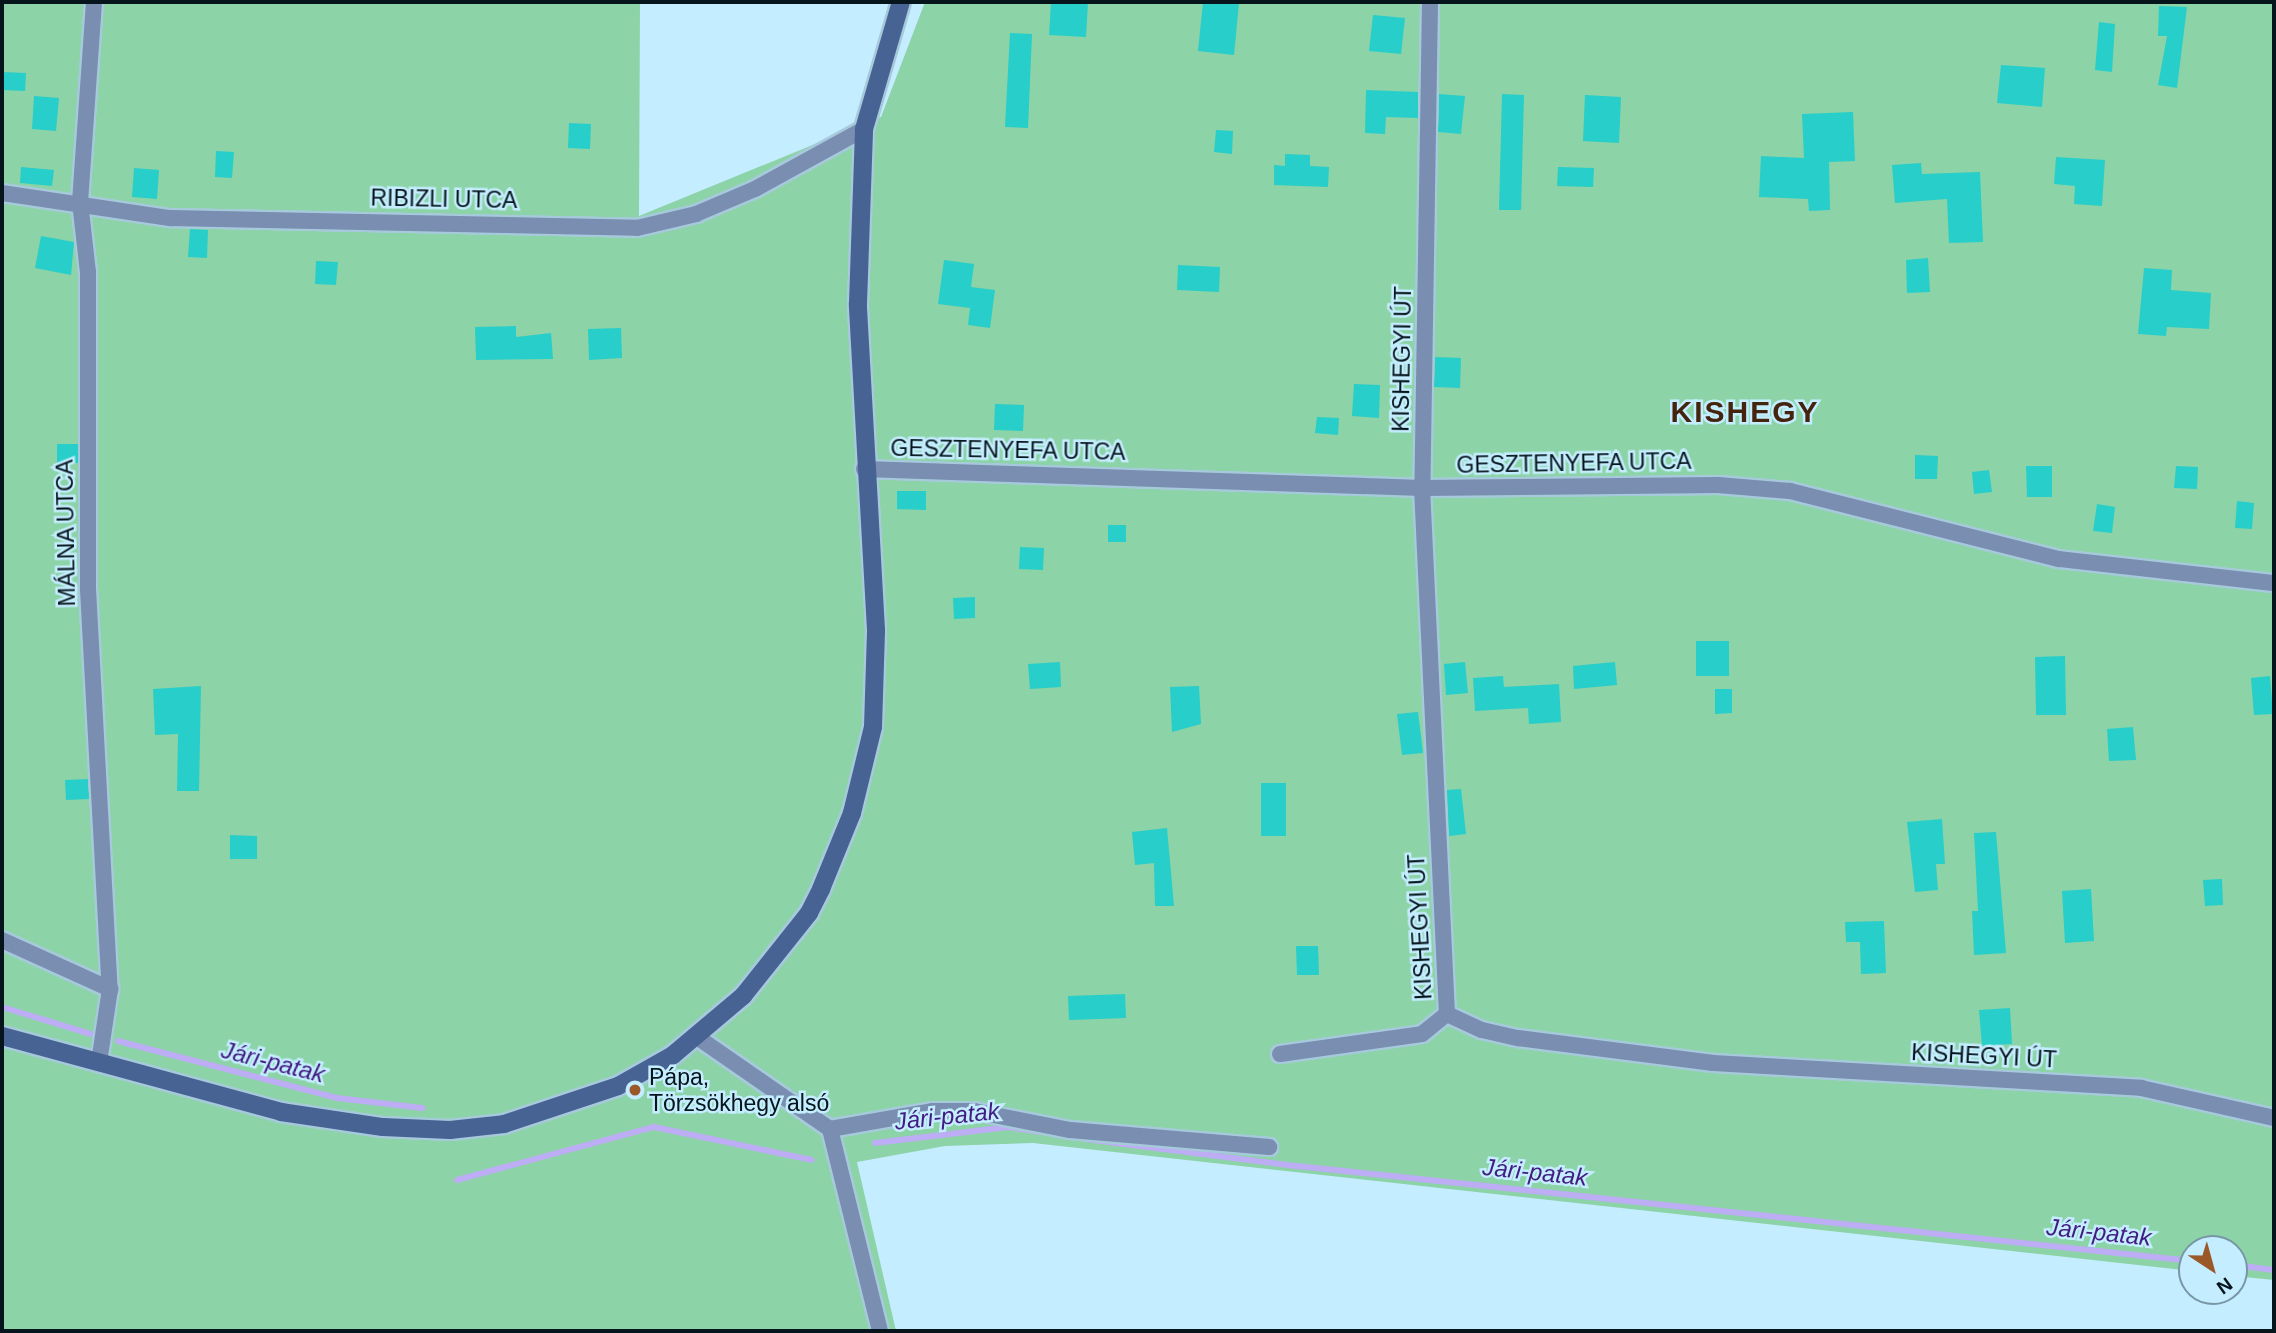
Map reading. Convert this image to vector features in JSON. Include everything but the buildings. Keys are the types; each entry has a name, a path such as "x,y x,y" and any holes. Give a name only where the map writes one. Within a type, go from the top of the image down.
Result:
{"main road":[{"path":"2,1036 281,1112 383,1127 450,1130 504,1124 585,1099 649,1070 697,1037 743,996 809,913 852,813 873,727 877,673 864,469 858,303 864,129 901,2"}],"street":[{"name":"MÁLNA UTCA","path":"94,2 80,202 88,272 88,589 110,989 99,1063"},
{"name":"KISHEGYI ÚT","path":"1430,2 1422,488 1447,1014 1482,1030 1518,1038 1713,1063 2141,1088 2274,1118"},
{"name":"RIBIZLI UTCA","path":"2,193 80,202 170,218 637,228 696,214 755,190 864,129"},
{"name":"GESZTENYEFA UTCA","path":"864,469 1422,488 1718,485 1790,491 2059,559 2274,583"},
{"path":"2,940 110,989"},
{"path":"1280,1054 1422,1034 1447,1014"},
{"path":"697,1037 830,1129 880,1331"},
{"path":"830,1129 933,1111 974,1111 1070,1130 1269,1147"}],"green space":[{"path":"2,2 640,2 639,216 881,117 925,2 2274,2 2274,1280 2248,1277 2248,1235 2178,1235 2178,1269 1033,1143 945,1146 857,1162 896,1331 2,1331"}],"waterway":[{"name":"Jári-patak","path":"2,1007 91,1034"},
{"name":"Jári-patak","path":"118,1041 337,1098 422,1108"},
{"name":"Jári-patak","path":"457,1180 654,1127 812,1160"},
{"name":"Jári-patak","path":"875,1143 1008,1127 1040,1132"},
{"name":"Jári-patak","path":"1085,1139 1297,1166 2178,1260"},
{"name":"Jári-patak","path":"2248,1267 2274,1270"}],"place":[{"name":"Pápa, Törzsökhegy alsó","path":"635,1090"}],"district":[{"name":"KISHEGY","path":"1745,412"}]}
